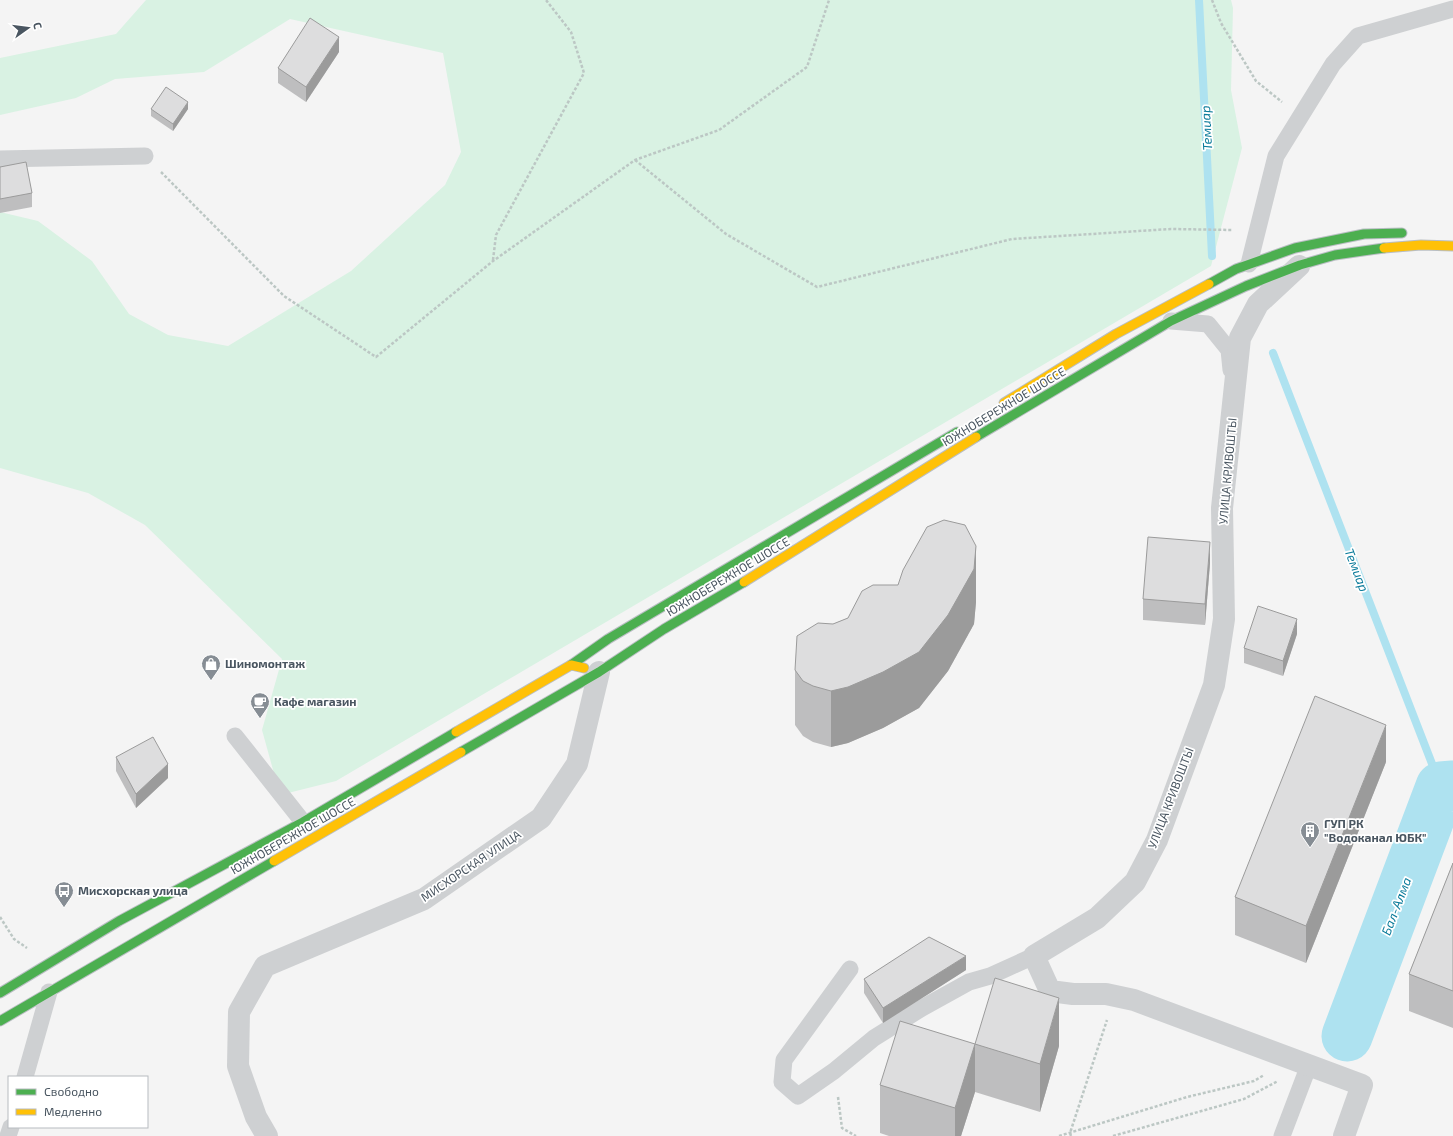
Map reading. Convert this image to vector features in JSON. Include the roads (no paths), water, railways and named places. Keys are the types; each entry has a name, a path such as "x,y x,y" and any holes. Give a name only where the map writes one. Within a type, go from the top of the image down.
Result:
{"highway":[{"name":"ЮЖНОБЕРЕЖНОЕ ШОССЕ","path":"0,1021 602,661 664,629 752,578 984,432 1171,321 1276,272 1297,256 1364,234 1411,233"},
{"name":"ЮЖНОБЕРЕЖНОЕ ШОССЕ","path":"998,407 1116,334 1236,269 1249,264 1297,256 1335,255 1386,248 1453,246"},
{"name":"ЮЖНОБЕРЕЖНОЕ ШОССЕ","path":"0,993 119,921 303,822 571,665 608,639 964,427"},
{"path":"571,665 602,661 608,639"}],"street":[{"name":"УЛИЦА КРИВОШТЫ","path":"1034,956 1097,918 1135,882 1157,840 1214,685 1224,618 1222,508 1240,338 1258,304 1297,256"},
{"name":"МИСХОРСКАЯ УЛИЦА","path":"267,1136 256,1117 238,1066 239,1012 265,966 424,899 541,818 577,764 602,661"},
{"path":"1034,956 1050,991 1073,994 1106,994 1134,1000 1362,1085 1344,1136"}],"lane":[{"path":"1249,264 1276,156 1299,116 1333,64 1358,36 1453,9"},
{"path":"0,159 145,156"},
{"path":"1171,321 1208,324 1229,350 1234,404"},
{"path":"235,736 303,822"},
{"path":"850,969 784,1060 782,1082 798,1096 834,1071 874,1038 922,1008 969,982 990,976 1034,956"},
{"path":"25,1076 49,992"},
{"path":"1282,1136 1299,1062"}],"waterway":[{"name":"Темиар","path":"1199,0 1212,256"},
{"name":"Темиар","path":"1273,353 1441,787"},
{"name":"Бал-Алма","path":"1347,1036 1441,787 1453,786"}],"place":[{"name":"Шиномонтаж","path":"211,681"},
{"name":"Кафе магазин","path":"260,719"},
{"name":"ГУП РК \"Водоканал ЮБК\"","path":"1310,848"},
{"name":"Мисхорская улица","path":"64,908"}]}
